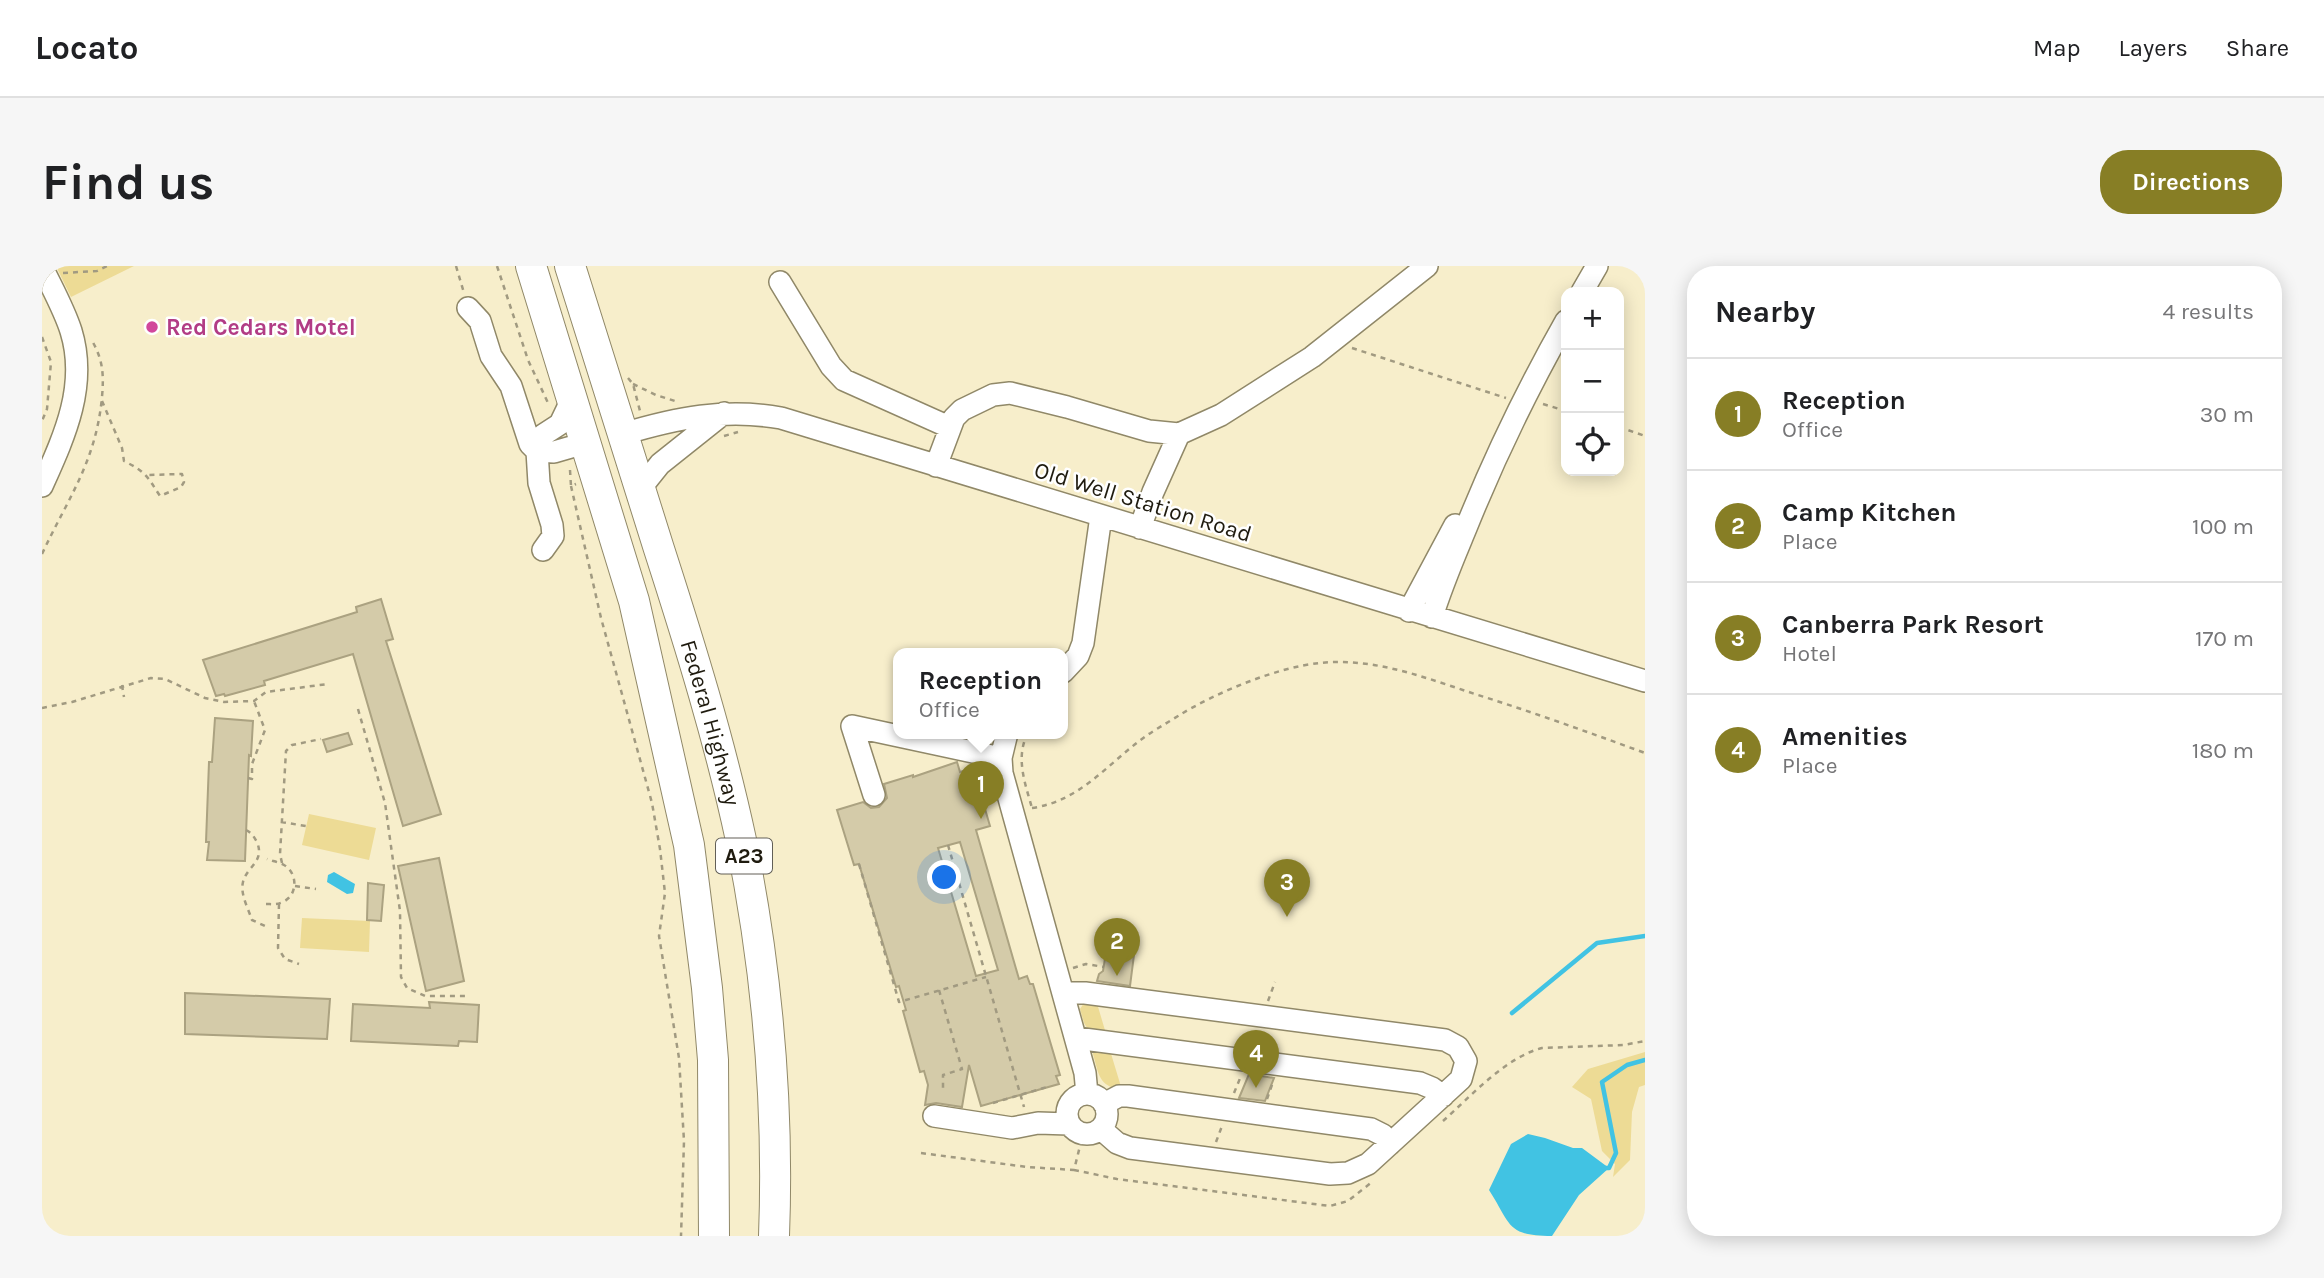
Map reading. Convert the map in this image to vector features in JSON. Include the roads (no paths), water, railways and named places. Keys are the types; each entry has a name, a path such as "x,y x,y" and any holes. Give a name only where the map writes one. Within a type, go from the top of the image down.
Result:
{"highway":[{"name":"Federal Highway","path":"531,266 559,408 577,445 584,481 634,601 689,845 713,1060 714,1236"},
{"name":"Federal Highway","path":"570,266 711,719 741,840 752,902 767,1026 775,1151 774,1236"},
{"path":"577,445 623,433"}],"street":[{"path":"936,466 954,418 976,402 993,395 1010,393 1149,431 1179,434 1200,426 1312,357 1427,266"},
{"path":"1585,287 1597,266"},
{"path":"42,486 70,419 75,393 76,363 72,333 49,271"},
{"path":"780,282 831,366 844,380 949,427"},
{"path":"468,308 480,321 491,356 511,386 527,437 537,451"},
{"path":"1432,617 1491,467 1522,401 1561,330"},
{"path":"543,550 552,536 552,525 539,483 537,451 559,408"},
{"path":"640,489 660,464 724,413"},
{"name":"Old Well Station Road","path":"623,433 680,418 724,413 781,418 1645,681"},
{"path":"1140,528 1179,434"},
{"path":"537,451 554,452 577,445"},
{"path":"1409,611 1436,558 1491,467"},
{"path":"1068,667 1078,656 1083,643 1101,516"},
{"path":"874,795 852,726 893,735"},
{"path":"913,739 1001,758"},
{"path":"1006,739 1001,758 1002,774 1016,827 1085,1073 1107,1117 1084,1129"},
{"path":"934,1116 1012,1128 1030,1125 1084,1129 1130,1148 1330,1174 1359,1169 1368,1164 1461,1079 1466,1066 1462,1051 1445,1040 1085,993 1060,982"},
{"path":"1076,1038 1420,1083 1432,1087 1443,1096"},
{"path":"1084,1129 1067,1110 1074,1098 1128,1096 1371,1129 1383,1135 1390,1144"}],"water":[{"path":"334,872 355,884 353,893 347,894 327,882 328,875"},
{"path":"1528,1134 1573,1148 1582,1148 1609,1168 1579,1195 1552,1236 1526,1234 1512,1226 1489,1190 1511,1144"}],"waterway":[{"path":"1512,1013 1597,943 1645,936"},
{"path":"1604,1168 1609,1168 1616,1153 1602,1082 1627,1065 1645,1060"}],"place":[{"name":"Red Cedars Motel","path":"152,327"},
{"name":"Reception","path":"981,819"},
{"name":"Canberra Park Resort","path":"1287,917"},
{"name":"Camp Kitchen","path":"1117,976"},
{"name":"Amenities","path":"1256,1088"}]}
